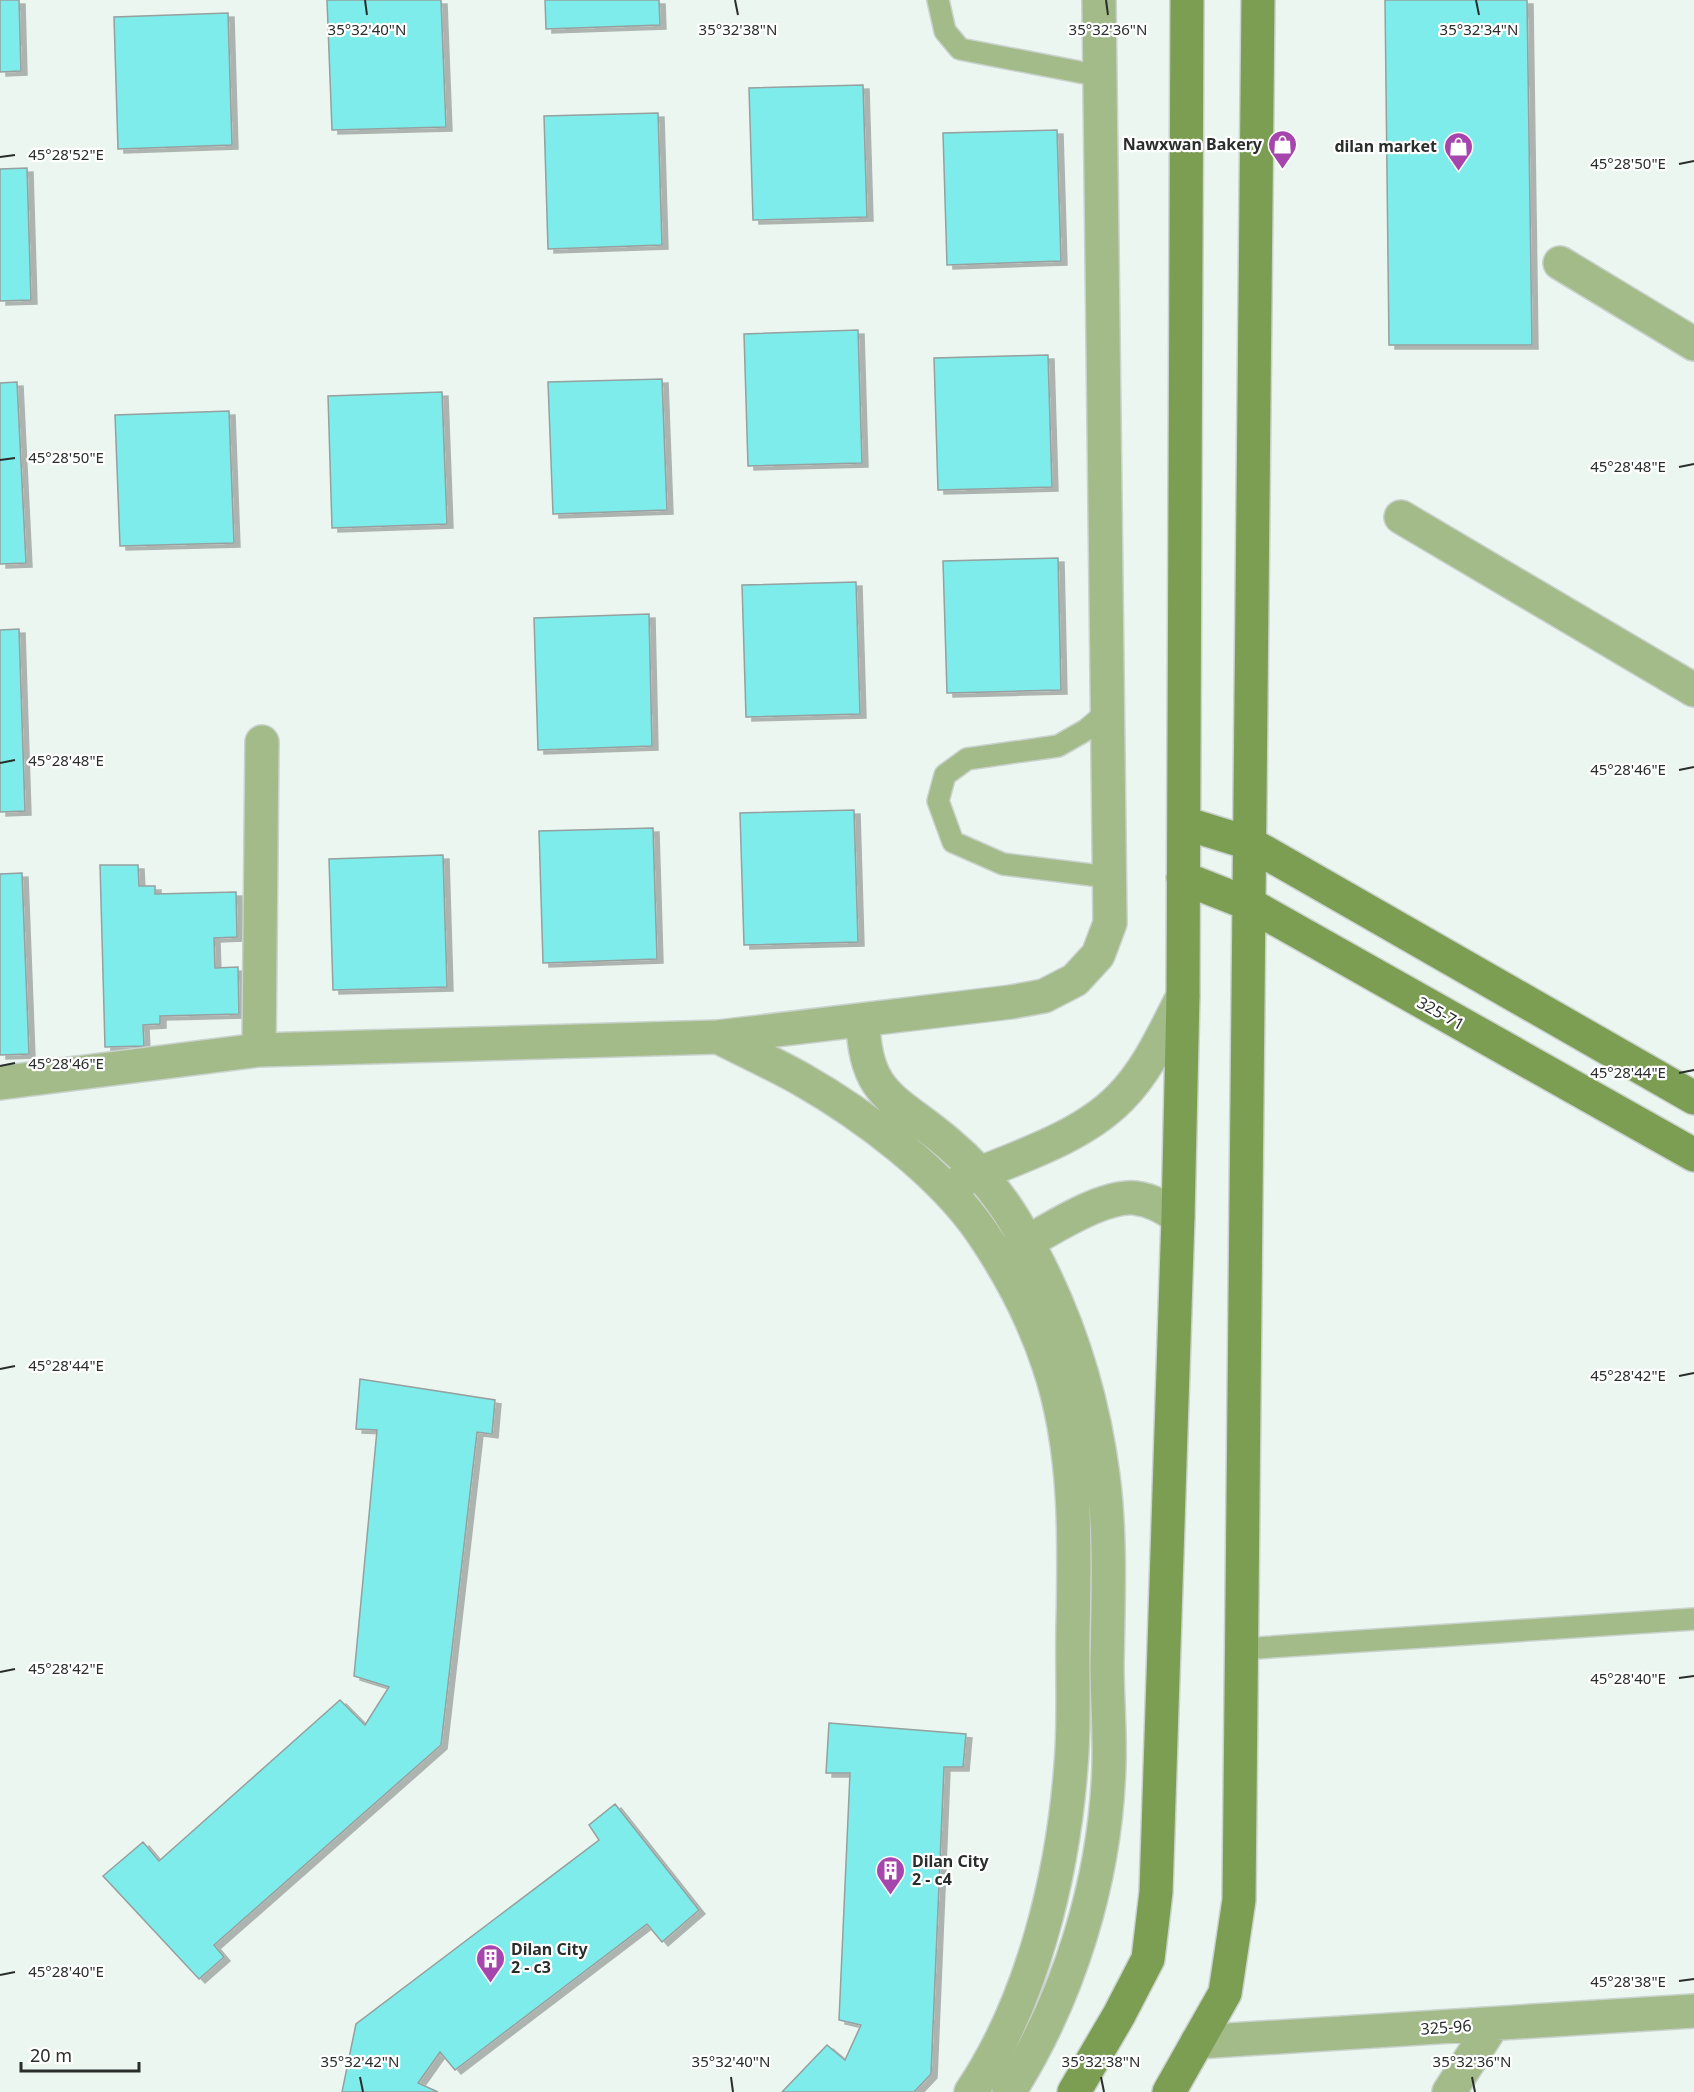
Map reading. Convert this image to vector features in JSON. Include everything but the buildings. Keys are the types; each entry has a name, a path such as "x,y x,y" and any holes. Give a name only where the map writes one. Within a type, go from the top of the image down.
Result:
{"main road":[{"path":"1074,2092 1119,2015 1148,1959 1156,1892 1184,996 1187,0"},
{"path":"1169,2092 1224,1993 1239,1900 1258,0"},
{"path":"1184,823 1249,843 1694,1098"},
{"name":"325-71","path":"1183,878 1249,904 1694,1155"}],"street":[{"path":"0,1083 259,1050 718,1036 1011,1002 1044,996 1075,980 1098,955 1110,923 1099,0"},
{"path":"1560,263 1694,344"},
{"path":"1401,517 1694,690"},
{"path":"259,1050 262,742"},
{"path":"945,1187 1052,1142 1089,1123 1120,1098 1145,1066 1184,996"},
{"path":"863,1020 864,1047 872,1073 886,1095 946,1141 980,1173 998,1194 1027,1243 1056,1299 1078,1357 1094,1417 1103,1479 1108,1575 1109,1765 1101,1849 1082,1931 1053,2010 1009,2092"},
{"path":"718,1036 802,1080 852,1112 900,1148 945,1187 982,1234 1027,1311 1049,1367 1064,1425 1071,1484 1074,1579 1072,1762 1063,1843 1045,1922 1019,1999 985,2072 971,2092"},
{"path":"998,1259 1089,1209 1111,1200 1135,1198 1158,1204 1178,1216"},
{"path":"1071,1484 1103,1479"},
{"name":"325-96","path":"1197,2043 1694,2011"},
{"path":"1449,2092 1493,2024"}],"lane":[{"path":"938,0 945,31 960,49 1100,76"},
{"path":"1107,712 1086,730 1058,746 967,759 945,775 938,801 953,842 1004,864 1108,877"},
{"path":"1241,1649 1694,1619"}],"place":[{"name":"Nawxwan Bakery","path":"1283,170"},
{"name":"dilan market","path":"1458,172"},
{"name":"Dilan City 2 - c4","path":"891,1896"},
{"name":"Dilan City 2 - c3","path":"490,1984"}]}
